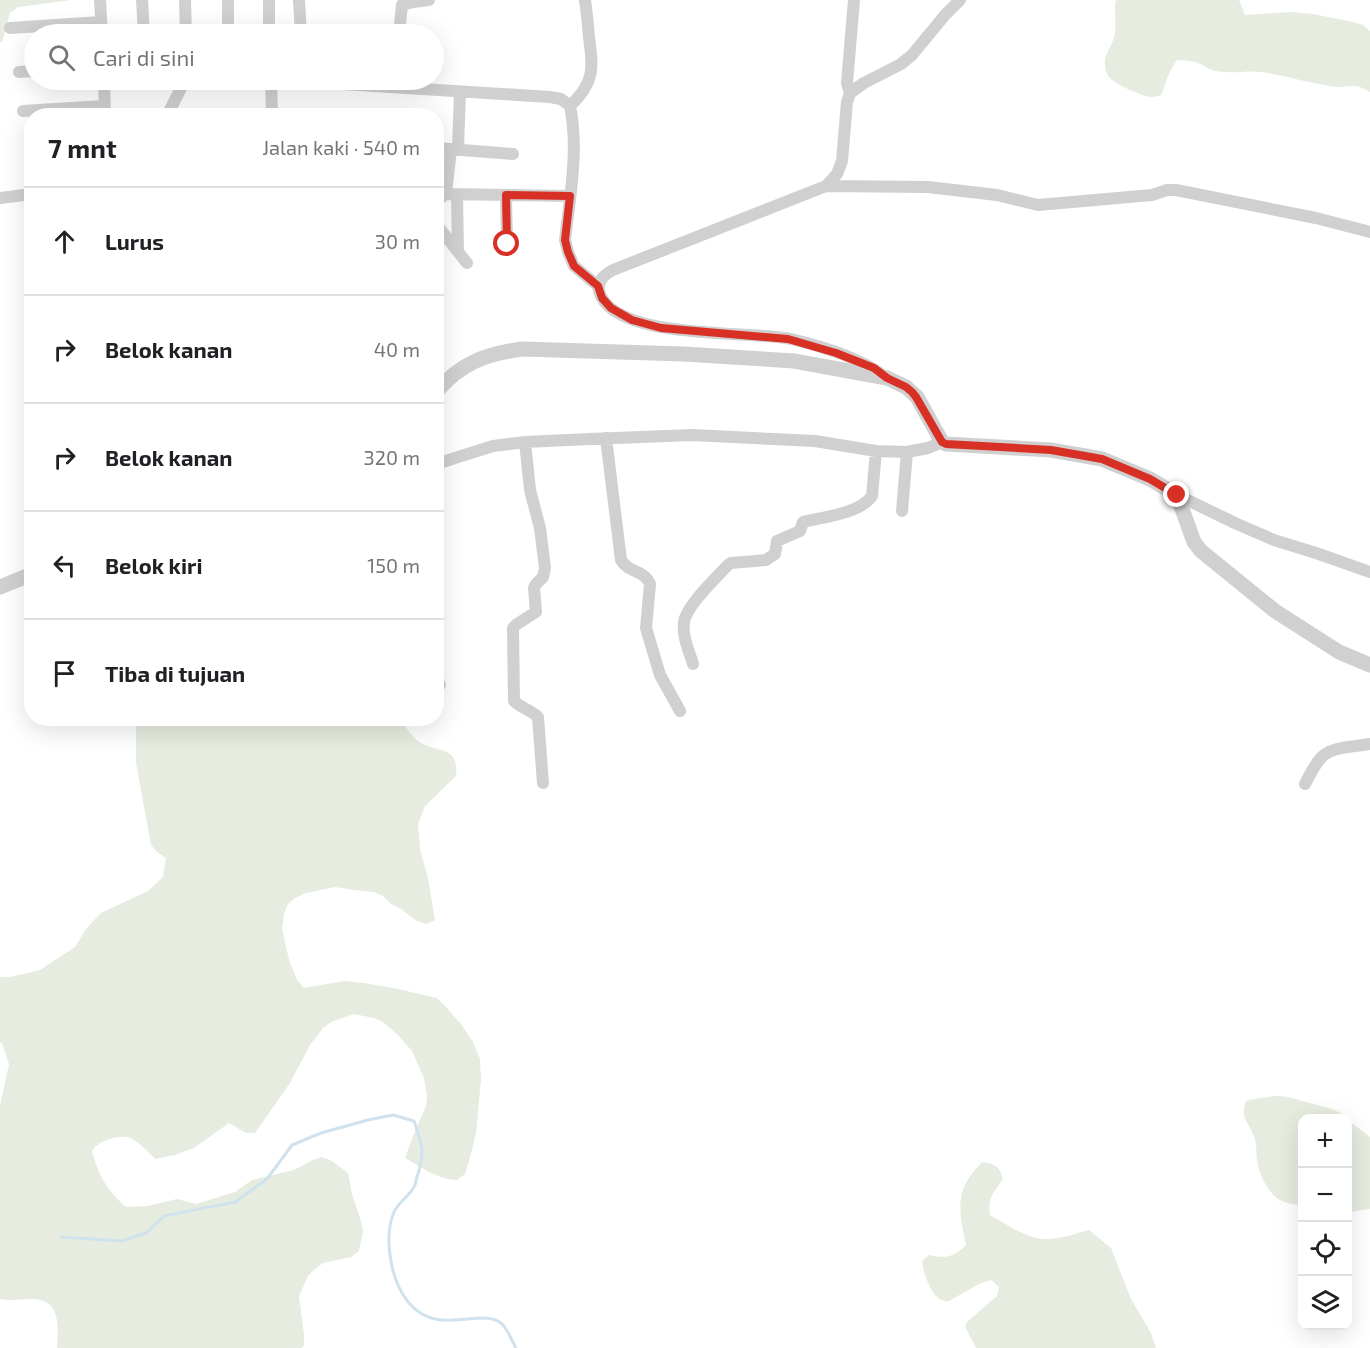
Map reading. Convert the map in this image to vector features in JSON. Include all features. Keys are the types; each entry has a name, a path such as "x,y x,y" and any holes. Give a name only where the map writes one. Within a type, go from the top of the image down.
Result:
{"street":[{"path":"100,0 101,24"},
{"path":"142,0 143,24"},
{"path":"185,0 186,24"},
{"path":"228,0 228,24"},
{"path":"268,24 269,0"},
{"path":"299,0 300,24"},
{"path":"400,24 402,5 429,0"},
{"path":"570,106 581,96 591,74 592,63 585,0"},
{"path":"826,186 837,174 842,161 847,102 850,93 847,83 854,0"},
{"path":"850,93 901,64 912,55 960,0"},
{"path":"10,28 24,28"},
{"path":"20,72 24,72"},
{"path":"104,90 105,108"},
{"path":"171,108 180,90"},
{"path":"271,90 272,108"},
{"path":"444,90 550,97 561,99 570,106 573,121 573,150 565,240 574,266 598,286 602,298 611,308 632,320 661,328 788,339 836,353 874,368 887,378 906,387 916,397 942,442"},
{"path":"444,192 454,149 460,92"},
{"path":"444,148 513,154"},
{"path":"598,286 601,279 613,270 826,186 928,187 997,195 1038,205 1152,195 1167,190 1176,190 1317,218 1370,232"},
{"path":"0,198 24,195"},
{"path":"506,195 507,244"},
{"path":"444,196 570,196"},
{"path":"444,200 458,250"},
{"path":"444,233 467,263"},
{"path":"444,385 463,368 482,357 522,349 684,354 794,361 887,378"},
{"path":"444,461 493,446 525,442 692,435 815,441 876,451 907,452 928,448 942,442 952,445 1051,450 1102,459 1150,479 1177,495 1237,524 1275,540 1370,572"},
{"path":"606,438 621,560 625,566 643,574 649,580 646,628 660,675 680,711"},
{"path":"525,442 530,490 540,528 545,568 543,577 534,588 536,612 513,628 514,701 538,717 543,783"},
{"path":"693,664 684,632 684,620 688,610 710,584 731,563 766,560 775,554 777,541 800,531 803,522 828,517 861,506 868,501 872,496 876,451"},
{"path":"902,511 907,452"},
{"path":"1177,495 1194,542 1201,551 1275,611 1339,652 1370,665"},
{"path":"0,587 24,577"},
{"path":"1305,784 1320,758 1328,753 1370,744"}],"shaded area":[{"path":"0,0 71,0 18,7 10,13 2,42 0,42"},
{"path":"1116,0 1239,0 1245,15 1291,12 1313,14 1363,25 1370,31 1370,92 1354,86 1336,87 1262,72 1216,71 1195,62 1177,60 1161,95 1151,97 1141,94 1116,83 1106,71 1105,59 1115,33"},
{"path":"136,726 405,726 418,741 450,754 456,766 456,776 425,806 418,824 420,849 428,878 435,920 426,924 417,921 374,892 335,887 306,893 295,898 288,904 282,929 289,960 297,980 304,988 345,981 398,989 437,998 461,1024 473,1042 480,1059 481,1080 476,1133 465,1174 457,1180 444,1178 405,1158 426,1106 424,1078 412,1051 398,1035 383,1022 354,1014 331,1022 323,1028 310,1045 290,1083 255,1133 246,1133 229,1123 194,1148 155,1159 136,1142 124,1137 105,1141 92,1151 104,1182 126,1207 148,1206 177,1199 196,1204 235,1192 252,1180 294,1170 322,1157 332,1161 348,1173 363,1231 359,1251 351,1257 323,1263 308,1276 299,1296 304,1335 302,1348 57,1348 58,1324 50,1305 34,1299 0,1299 0,1106 9,1064 0,1042 0,977 40,970 75,947 86,929 101,913 148,891 163,877 166,858 151,845 136,763"},
{"path":"1275,1096 1291,1098 1329,1108 1340,1114 1298,1114 1298,1205 1275,1197 1262,1177 1257,1160 1256,1142 1244,1116 1246,1101"},
{"path":"1352,1123 1370,1137 1370,1209 1352,1211"},
{"path":"982,1162 996,1166 1003,1179 990,1200 990,1215 1017,1231 1040,1239 1058,1238 1089,1230 1111,1248 1131,1299 1151,1333 1156,1348 976,1348 965,1327 967,1322 997,1296 999,1287 991,1280 947,1302 938,1298 932,1291 925,1276 922,1261 929,1255 949,1256 966,1245 961,1215 962,1192"}],"waterway":[{"path":"61,1237 122,1241 146,1233 164,1216 235,1202 267,1179 292,1145 321,1133 393,1115 414,1121 422,1148 415,1186 394,1212 389,1234 393,1272 403,1294 409,1303 433,1319 494,1319 504,1326 516,1348"}],"route":[{"path":"507,244 506,195 570,196 565,240 574,266 598,286 602,298 611,308 632,320 661,328 788,339 822,348 874,368 887,378 906,387 916,397 942,442 946,444 1051,450 1102,459 1150,479 1177,495"}]}
